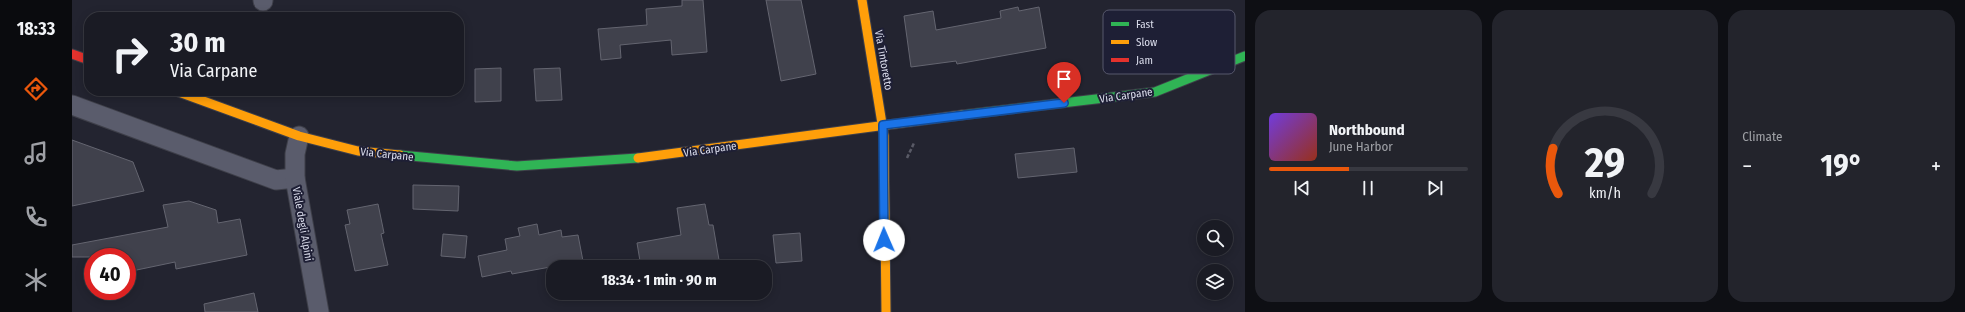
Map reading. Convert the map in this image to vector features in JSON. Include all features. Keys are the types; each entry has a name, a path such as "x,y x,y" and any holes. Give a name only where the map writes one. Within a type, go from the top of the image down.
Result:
{"street":[{"name":"Via Tintoretto","path":"862,0 883,125 886,312"},
{"path":"72,54 84,58"},
{"name":"Via Carpane","path":"1235,60 1245,56"},
{"name":"Via Carpane","path":"190,96 299,136 358,151 516,166 622,160 883,125 1155,92 1200,74"},
{"path":"72,105 276,180 295,178"},
{"name":"Viale degli Alpini","path":"299,136 295,154 295,178 319,312"}],"path":[{"path":"906,161 914,144 920,140"}],"building":[{"path":"682,0 703,0 707,52 672,55 671,40 620,45 621,58 601,60 598,29 647,25 646,9 682,6"},
{"path":"766,0 801,0 816,74 781,81"},
{"path":"1018,7 1019,11 1039,7 1046,48 957,64 956,61 911,67 904,16 933,11 936,30 1001,18 1000,11"},
{"path":"501,68 501,101 475,102 475,69"},
{"path":"560,68 562,100 536,101 534,69"},
{"path":"72,140 133,162 144,191 72,206"},
{"path":"1074,148 1077,172 1018,178 1015,154"},
{"path":"413,185 459,186 458,211 413,209"},
{"path":"189,201 216,210 218,223 240,219 247,255 176,269 175,262 136,270 136,248 84,248 84,257 72,257 72,245 168,227 163,205"},
{"path":"378,204 384,233 381,234 388,265 355,271 345,225 350,224 347,210"},
{"path":"705,204 709,225 713,225 719,260 640,260 637,243 681,235 677,208"},
{"path":"537,224 539,235 561,230 562,237 578,235 583,260 546,260 546,268 512,274 511,271 482,277 478,256 507,250 505,239 520,236 518,228"},
{"path":"800,233 802,261 776,263 773,235"},
{"path":"443,234 467,236 465,258 441,256"},
{"path":"254,293 258,312 205,312 204,304"}],"traffic: fast":[{"path":"1235,60 1245,56"},
{"path":"962,115 1155,92 1200,74"},
{"path":"400,155 517,166 638,158"}],"traffic: slow":[{"path":"862,0 884,136 886,312"},
{"path":"190,96 299,136 358,151 400,155"},
{"path":"638,158 962,115"}],"traffic: jam":[{"path":"72,54 84,58"}],"route":[{"path":"884,240 883,125 1064,103"}]}
